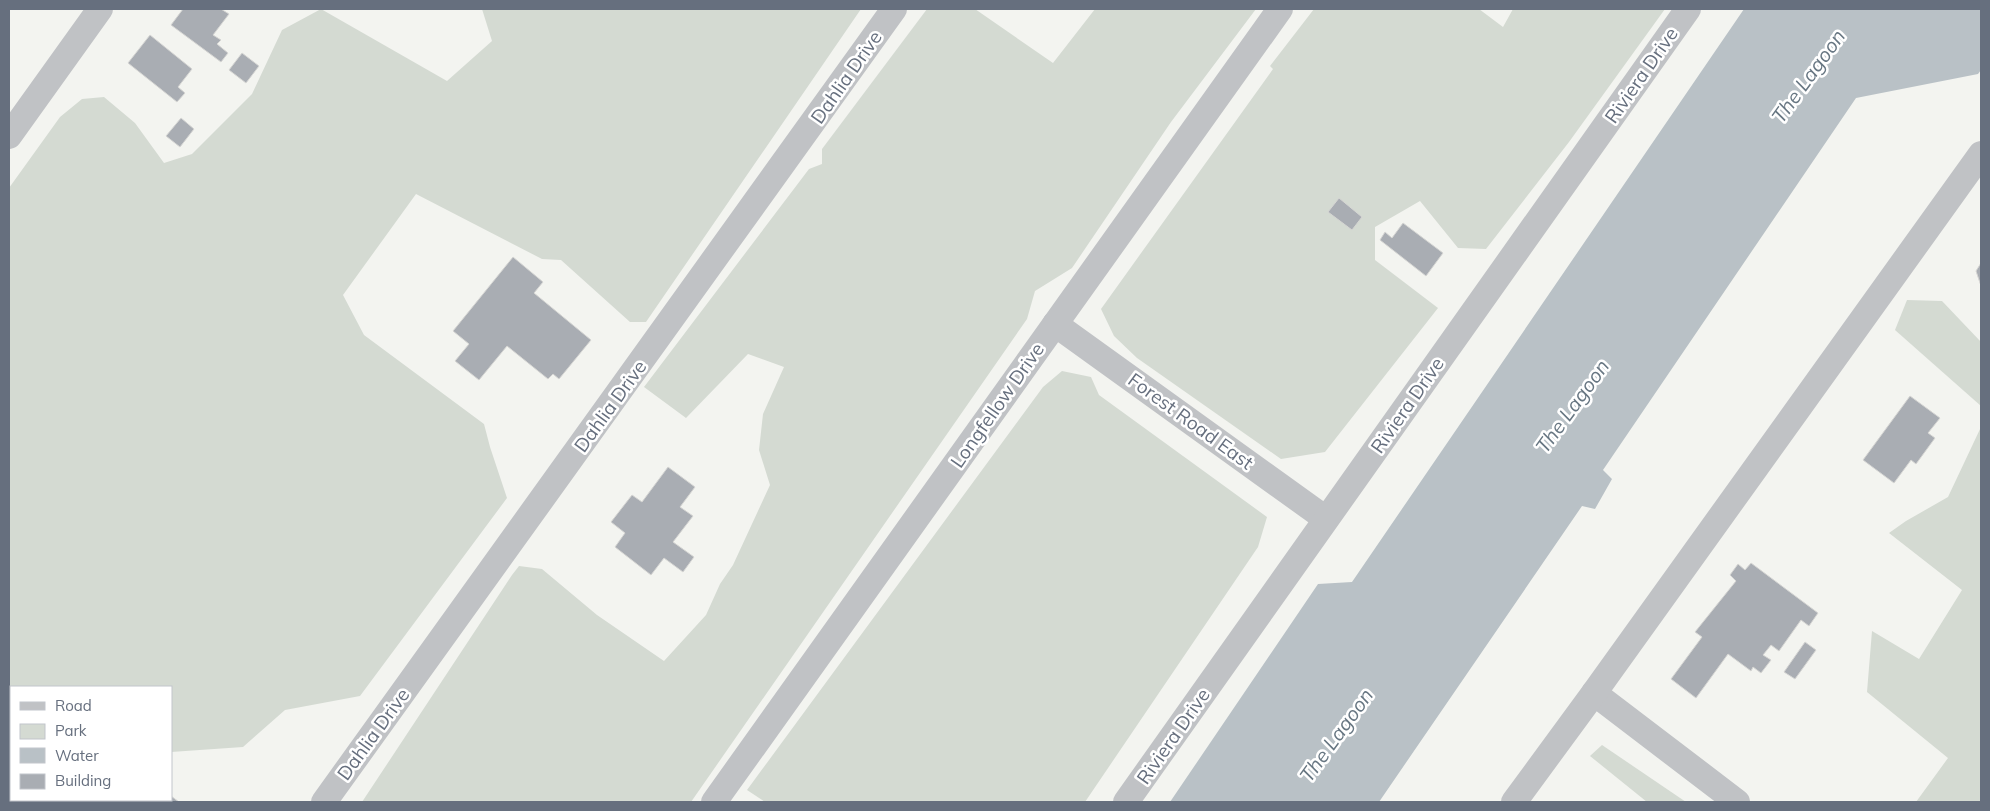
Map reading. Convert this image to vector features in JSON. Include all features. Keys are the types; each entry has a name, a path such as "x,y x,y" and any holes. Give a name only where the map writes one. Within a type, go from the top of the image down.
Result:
{"street":[{"path":"9,136 100,9"},
{"name":"Dahlia Drive","path":"324,802 894,9"},
{"name":"Longfellow Drive","path":"714,802 1280,9"},
{"name":"Riviera Drive","path":"1126,802 1688,9"},
{"path":"1514,802 1981,154"},
{"name":"Forest Road East","path":"1056,324 1326,519"},
{"path":"1594,693 1737,802"}],"green space":[{"path":"321,9 447,81 492,41 482,9 861,9 646,322 630,322 561,260 542,259 416,194 343,295 364,335 484,424 507,498 360,696 285,710 243,747 172,752 172,686 10,686 10,801 66,801 9,802 9,188 60,117 82,99 104,97 135,123 164,163 192,154 252,94 282,30"},
{"path":"927,9 975,9 1053,63 1095,9 1256,9 1171,122 1072,268 1035,291 1027,319 691,802 362,802 519,566 542,569 597,615 664,661 706,615 720,584 733,565 770,485 759,450 763,414 784,367 748,354 686,418 644,387 809,169 822,164 822,149"},
{"path":"1314,9 1479,9 1503,27 1513,9 1665,9 1569,142 1486,249 1458,248 1420,201 1375,227 1375,260 1438,308 1325,452 1281,459 1137,358 1114,336 1101,309 1273,69 1270,66"},
{"path":"1907,300 1942,301 1981,342 1981,406 1895,330"},
{"path":"1062,371 1091,377 1099,395 1267,517 1258,547 1085,802 765,802 747,790 1043,387"},
{"path":"1981,427 1981,802 1916,802 1948,758 1867,692 1872,631 1919,659 1962,590 1889,533 1948,497"},
{"path":"1602,745 1686,802 1647,802 1590,756"}],"water":[{"name":"The Lagoon","path":"1744,9 1981,9 1981,70 1978,74 1856,98 1603,470 1612,479 1595,509 1582,506 1379,802 1170,802 1318,584 1352,582"}],"building":[{"path":"183,9 221,9 229,14 213,35 221,40 217,44 228,53 221,62 171,25"},
{"path":"150,35 192,69 178,87 185,93 177,102 128,63"},
{"path":"242,53 259,66 246,83 229,70"},
{"path":"181,118 194,129 180,147 166,136"},
{"path":"1339,198 1362,217 1352,230 1328,212"},
{"path":"1403,223 1443,253 1426,276 1380,240 1385,232 1392,238"},
{"path":"513,257 543,282 534,293 591,340 559,379 553,374 548,379 507,346 479,380 455,361 469,344 453,331"},
{"path":"1981,263 1981,286 1976,271"},
{"path":"1910,396 1940,418 1928,433 1935,438 1916,464 1911,460 1894,483 1863,460"},
{"path":"668,467 695,487 680,507 693,516 673,542 694,557 683,572 664,558 651,575 615,547 625,533 611,522 632,495 642,502"},
{"path":"1751,563 1818,613 1809,626 1801,620 1779,651 1771,645 1763,655 1771,660 1761,673 1753,667 1751,671 1728,654 1696,698 1671,679 1702,637 1695,632 1736,581 1730,575 1738,564 1745,570"},
{"path":"1805,642 1816,650 1795,679 1784,672"},
{"path":"172,797 179,802 147,802 172,801"}]}
